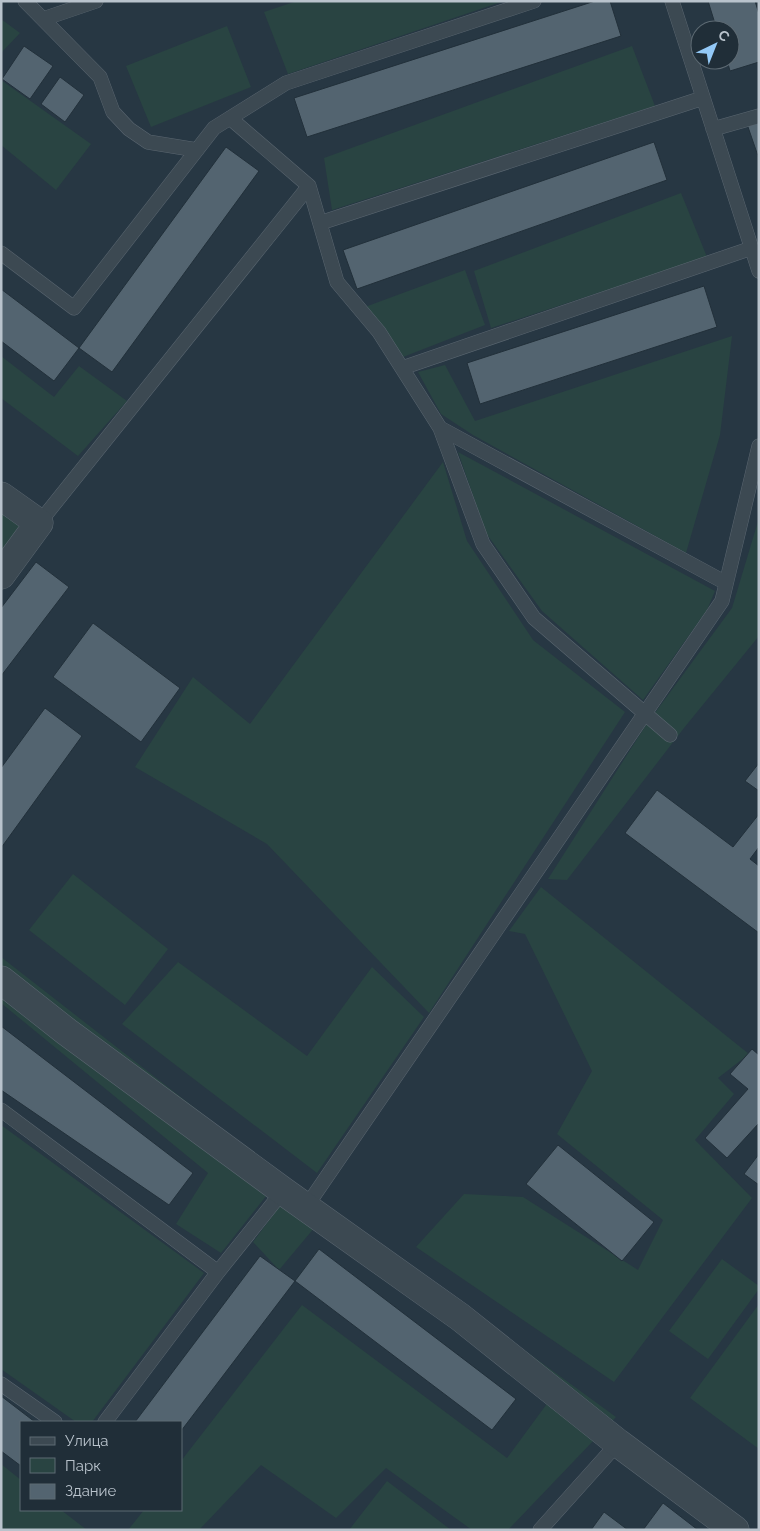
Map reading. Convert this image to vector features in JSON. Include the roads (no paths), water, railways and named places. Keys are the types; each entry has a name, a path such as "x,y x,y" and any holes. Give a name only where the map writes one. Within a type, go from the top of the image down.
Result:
{"street":[{"path":"1,496 39,523 1,575"},
{"path":"1,980 67,1032 282,1192 460,1317 618,1443 735,1530"}],"lane":[{"path":"24,1 100,77 113,112 129,129 148,142 198,150"},
{"path":"43,20 96,1"},
{"path":"1,253 74,308 214,128 286,83 534,1"},
{"path":"672,1 759,271"},
{"path":"320,223 703,98"},
{"path":"713,130 759,116"},
{"path":"230,118 309,186 338,282 379,332 440,428 483,544 534,618 670,735"},
{"path":"39,523 309,186"},
{"path":"402,368 752,248"},
{"path":"440,428 726,583"},
{"path":"306,1208 722,601 759,446"},
{"path":"1,1110 218,1272"},
{"path":"106,1421 218,1272 282,1192"},
{"path":"1,1384 54,1421"},
{"path":"540,1530 618,1443"}]}
